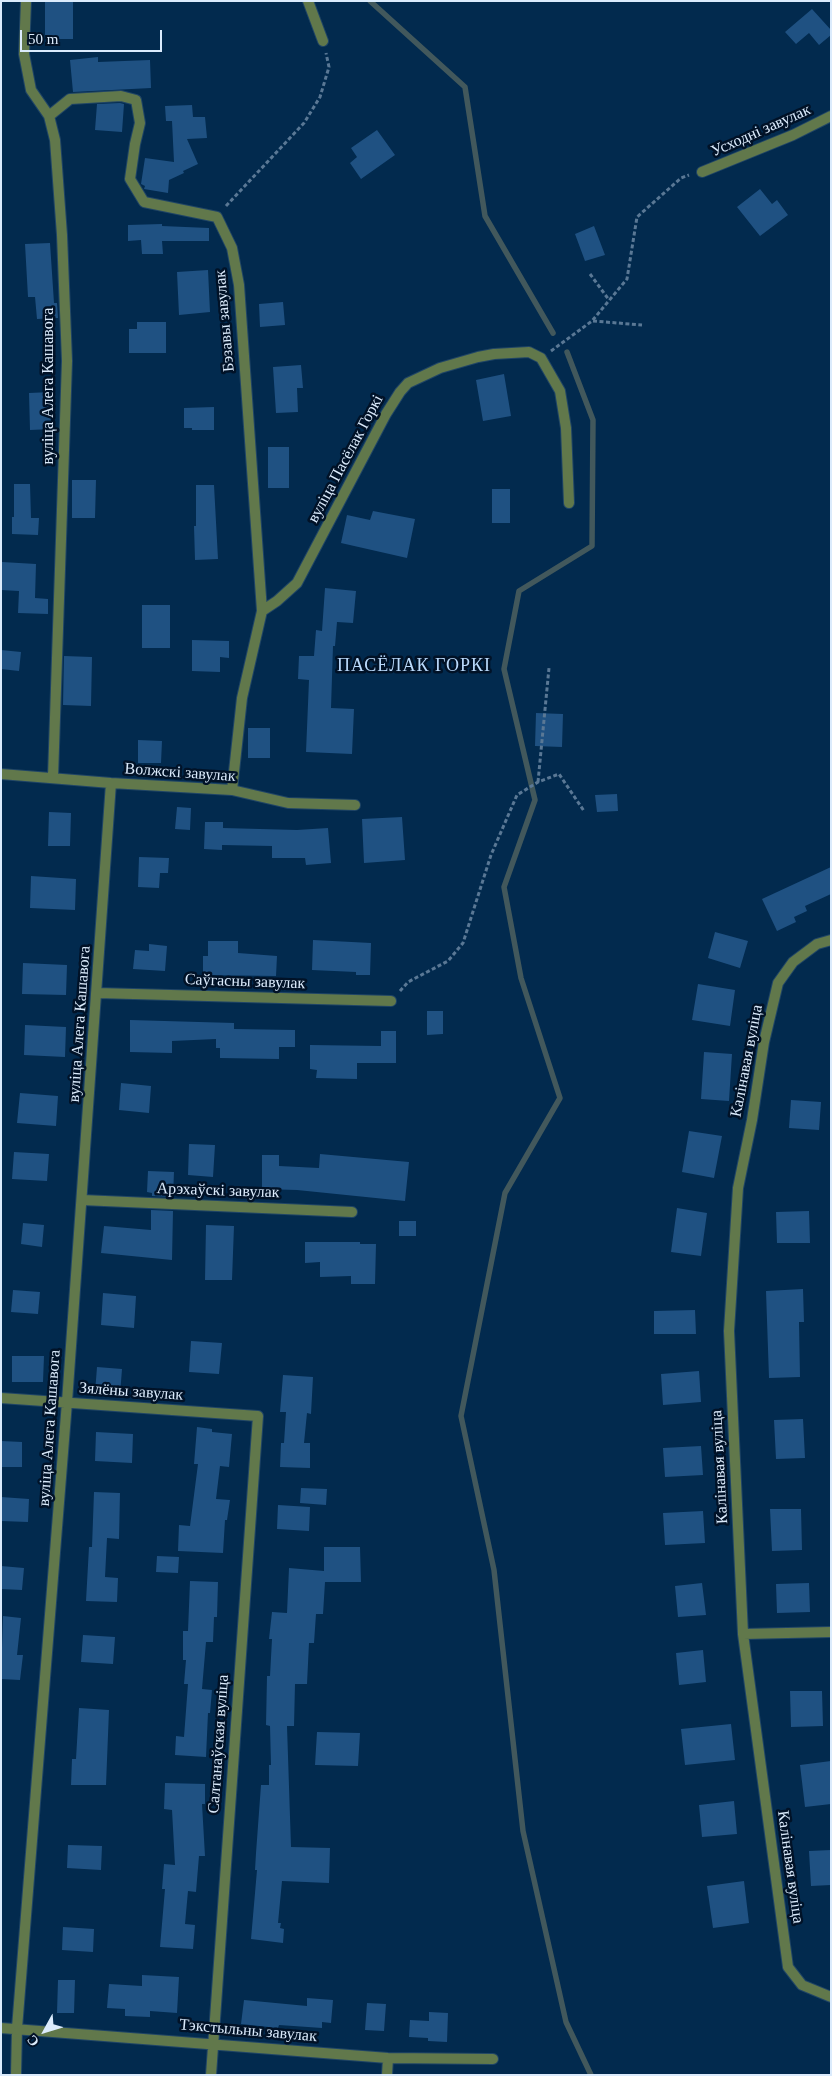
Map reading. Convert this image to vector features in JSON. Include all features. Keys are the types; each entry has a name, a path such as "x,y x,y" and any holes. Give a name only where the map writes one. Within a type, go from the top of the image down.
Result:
{"street":[{"name":"вуліца Алега Кашавога","path":"26,1 24,54 31,90 49,116 54,140 62,235 67,361 53,777"},
{"path":"308,1 323,41"},
{"name":"Бэзавы завулак","path":"49,116 70,99 121,96 136,100 140,123 130,179 144,202 218,217 232,248 239,285 262,611"},
{"name":"Усходні завулак","path":"702,172 793,136 831,116"},
{"name":"вуліца Пасёлак Горкі","path":"262,611 277,601 297,583 386,414 408,383 426,374 478,357 521,352 541,358"},
{"path":"541,358 560,391 566,428 569,503"},
{"path":"232,790 242,698 262,611"},
{"name":"Волжскі завулак","path":"1,774 232,790 288,803 355,805"},
{"name":"вуліца Алега Кашавога","path":"16,2075 17,2028 67,1402 111,783"},
{"name":"Калінавая вуліца","path":"831,940 817,944 793,962 778,983 764,1042 752,1120 738,1188 729,1331 743,1634 788,1967 802,1985 831,1997"},
{"name":"Саўгасны завулак","path":"97,993 391,1001"},
{"name":"Арэхаўскі завулак","path":"82,1200 352,1212"},
{"name":"Зялёны завулак","path":"1,1398 258,1416"},
{"name":"Салтанаўская вуліца","path":"211,2075 258,1416"},
{"path":"743,1634 831,1632"},
{"name":"Тэкстыльны завулак","path":"1,2028 388,2058 493,2059"},
{"path":"387,2075 388,2058"}],"path":[{"path":"233,197 304,123 320,97 329,67 323,41"},
{"path":"541,358 592,321 627,279 637,217 681,178 702,172"},
{"path":"590,274 609,300"},
{"path":"592,321 642,325"},
{"path":"538,782 549,668"},
{"path":"391,1001 408,982 448,961 463,943 491,855 516,795 538,782 559,774 584,811"}],"building":[{"path":"45,1 73,1 73,39 45,39"},
{"path":"812,9 831,30 831,35 819,45 809,33 796,44 785,32"},
{"path":"98,57 98,62 150,60 151,88 73,92 70,60"},
{"path":"97,104 124,104 122,132 95,130"},
{"path":"192,105 193,117 205,117 207,138 187,139 198,164 169,180 168,193 144,189 145,186 141,184 145,158 174,162 172,121 166,121 165,106"},
{"path":"377,130 395,155 361,179 350,163 357,157 351,148"},
{"path":"760,189 772,204 777,200 788,215 760,236 737,207"},
{"path":"162,224 162,226 209,228 209,241 162,241 163,254 142,254 141,240 128,241 128,225"},
{"path":"594,226 605,255 585,261 575,234"},
{"path":"50,243 54,303 57,303 58,318 37,319 35,297 28,297 25,244"},
{"path":"208,270 210,312 179,315 177,272"},
{"path":"283,302 285,325 260,327 259,304"},
{"path":"137,322 166,322 166,353 129,353 129,329 137,329"},
{"path":"301,365 303,388 297,388 298,412 276,413 273,367"},
{"path":"504,374 511,416 483,421 476,380"},
{"path":"51,392 52,429 30,430 29,393"},
{"path":"214,407 214,430 184,428 184,408"},
{"path":"268,447 289,447 289,488 268,488"},
{"path":"72,480 96,480 95,518 72,518"},
{"path":"14,484 30,484 31,518 39,518 38,535 12,534"},
{"path":"196,485 214,485 218,559 195,560"},
{"path":"492,489 510,489 510,523 492,523"},
{"path":"373,511 415,519 407,558 341,543 347,515 370,520"},
{"path":"2,562 36,564 35,598 48,599 48,614 18,613 19,591 1,590"},
{"path":"325,588 356,591 353,623 337,622 335,646 333,646 331,708 354,709 352,754 306,752 309,680 298,679 299,656 314,656 316,630 322,631"},
{"path":"142,605 170,605 170,648 142,648"},
{"path":"192,640 229,641 229,658 220,657 220,672 192,671"},
{"path":"1,650 21,652 19,671 1,669"},
{"path":"64,656 92,657 91,706 63,705"},
{"path":"536,713 563,714 562,747 535,746"},
{"path":"248,728 270,728 270,758 248,758"},
{"path":"138,740 162,741 161,763 138,763"},
{"path":"617,794 618,811 597,812 595,795"},
{"path":"177,807 191,808 190,830 175,829"},
{"path":"49,812 71,813 70,846 48,846"},
{"path":"402,817 405,860 364,863 362,819"},
{"path":"205,822 223,822 223,828 297,830 328,828 331,863 306,865 305,858 272,858 272,846 222,845 222,850 204,849"},
{"path":"139,857 169,858 168,873 160,873 159,888 138,887"},
{"path":"831,867 831,894 805,906 807,911 794,917 796,922 777,931 762,899"},
{"path":"31,876 76,879 75,910 30,908"},
{"path":"715,932 748,941 740,968 708,958"},
{"path":"313,940 371,943 370,975 356,975 356,972 312,970"},
{"path":"208,941 238,941 238,953 277,956 276,976 203,975 203,956 208,956"},
{"path":"149,944 167,946 165,971 133,969 135,950 149,951"},
{"path":"23,963 67,965 66,995 22,994"},
{"path":"698,984 735,990 730,1026 692,1020"},
{"path":"427,1011 443,1011 443,1034 427,1035"},
{"path":"130,1020 234,1023 234,1029 295,1030 295,1047 279,1047 279,1059 220,1058 220,1048 216,1048 216,1039 172,1041 172,1053 130,1052"},
{"path":"25,1025 66,1027 65,1057 24,1055"},
{"path":"381,1031 396,1031 396,1063 357,1063 357,1079 316,1078 317,1070 310,1069 310,1045 381,1046"},
{"path":"704,1052 732,1054 729,1101 701,1099"},
{"path":"121,1083 151,1086 149,1113 119,1110"},
{"path":"20,1093 58,1096 56,1126 17,1123"},
{"path":"791,1100 821,1102 819,1130 789,1128"},
{"path":"689,1131 722,1136 714,1178 682,1172"},
{"path":"189,1144 215,1145 213,1177 188,1175"},
{"path":"14,1152 49,1154 47,1181 12,1179"},
{"path":"320,1154 409,1162 405,1201 297,1190 262,1189 262,1155 279,1155 279,1166 319,1168"},
{"path":"148,1171 174,1172 173,1197 152,1196 152,1193 147,1192"},
{"path":"677,1208 707,1213 701,1256 671,1252"},
{"path":"151,1210 173,1211 172,1260 101,1253 104,1226 151,1230"},
{"path":"809,1211 810,1243 777,1243 776,1212"},
{"path":"399,1221 416,1221 416,1236 399,1236"},
{"path":"23,1223 44,1225 42,1247 21,1244"},
{"path":"206,1225 234,1226 232,1280 205,1280"},
{"path":"305,1242 360,1242 360,1244 376,1244 375,1284 351,1284 351,1276 320,1277 320,1262 305,1263"},
{"path":"803,1289 804,1322 799,1322 800,1377 769,1378 766,1291"},
{"path":"13,1290 40,1292 38,1314 11,1312"},
{"path":"103,1293 136,1296 134,1328 101,1325"},
{"path":"695,1310 696,1334 654,1334 654,1311"},
{"path":"191,1341 222,1343 219,1374 189,1372"},
{"path":"12,1356 44,1356 43,1382 12,1382"},
{"path":"97,1367 122,1369 120,1395 95,1393"},
{"path":"699,1371 701,1402 663,1405 661,1374"},
{"path":"283,1375 313,1377 311,1414 307,1413 304,1443 310,1443 310,1468 280,1467 281,1443 284,1443 286,1412 280,1412"},
{"path":"803,1419 805,1458 776,1459 774,1420"},
{"path":"197,1427 212,1429 212,1432 232,1434 229,1467 220,1466 216,1499 230,1500 227,1520 225,1520 223,1553 178,1551 179,1525 190,1526 198,1464 194,1464"},
{"path":"96,1432 133,1434 132,1463 95,1461"},
{"path":"1,1441 22,1442 22,1467 1,1467"},
{"path":"701,1446 703,1475 665,1477 663,1448"},
{"path":"301,1488 327,1489 326,1505 300,1503"},
{"path":"94,1492 120,1493 119,1539 107,1538 105,1577 118,1578 117,1602 86,1601 89,1547 92,1547"},
{"path":"1,1497 29,1499 28,1522 1,1521"},
{"path":"278,1505 310,1507 309,1531 277,1529"},
{"path":"770,1509 801,1509 802,1550 772,1551"},
{"path":"703,1511 705,1543 665,1545 663,1513"},
{"path":"324,1547 360,1547 361,1582 325,1582 323,1614 316,1614 314,1643 309,1643 307,1684 295,1684 294,1726 287,1726 291,1847 330,1848 329,1883 282,1881 278,1923 281,1923 280,1928 284,1929 283,1943 251,1939 257,1870 255,1870 261,1785 269,1785 269,1765 271,1765 270,1726 266,1725 267,1676 270,1676 272,1639 269,1639 272,1612 287,1613 289,1568 324,1571"},
{"path":"157,1556 179,1557 178,1573 156,1572"},
{"path":"1,1566 24,1568 22,1590 1,1589"},
{"path":"190,1581 218,1582 217,1617 214,1617 213,1642 206,1642 202,1689 212,1690 210,1713 208,1713 206,1757 175,1755 176,1736 184,1737 188,1684 184,1684 186,1660 183,1660 183,1631 188,1631"},
{"path":"702,1583 706,1615 678,1617 675,1586"},
{"path":"809,1583 810,1612 777,1613 776,1584"},
{"path":"3,1616 21,1618 17,1655 23,1655 20,1680 1,1679"},
{"path":"83,1635 115,1637 113,1664 81,1662"},
{"path":"703,1650 706,1682 679,1685 676,1653"},
{"path":"790,1691 822,1691 823,1726 791,1727"},
{"path":"79,1708 109,1710 106,1785 71,1785 72,1759 76,1759"},
{"path":"731,1724 735,1760 685,1765 681,1729"},
{"path":"317,1732 360,1733 358,1766 315,1765"},
{"path":"831,1761 831,1804 805,1807 800,1765"},
{"path":"165,1783 205,1784 205,1804 202,1804 205,1856 199,1856 196,1892 188,1891 185,1924 195,1925 193,1949 160,1947 165,1889 162,1889 164,1864 175,1865 172,1810 164,1809"},
{"path":"734,1801 737,1834 702,1837 699,1805"},
{"path":"68,1845 102,1846 101,1870 67,1868"},
{"path":"831,1850 831,1885 811,1886 809,1851"},
{"path":"744,1881 749,1923 713,1928 707,1886"},
{"path":"63,1927 94,1929 93,1952 62,1950"},
{"path":"142,1975 179,1977 177,2013 150,2011 150,2017 125,2016 125,2009 107,2008 109,1984 142,1986"},
{"path":"58,1980 75,1980 74,2013 57,2013"},
{"path":"307,1998 333,2000 331,2023 322,2022 322,2028 279,2025 278,2028 241,2024 244,2000 307,2006"},
{"path":"367,2003 386,2004 384,2031 365,2030"},
{"path":"429,2012 448,2013 447,2042 409,2037 410,2020 429,2021"}],"waterway":[{"path":"370,1 465,87 485,216 553,333"},
{"path":"567,352 593,420 592,546 519,591 504,669 535,800 504,887 521,978 560,1098 505,1193 461,1416 494,1570 523,1831 566,2022 591,2075"}],"district":[{"name":"ПАСЁЛАК ГОРКІ","path":"414,666"}]}
